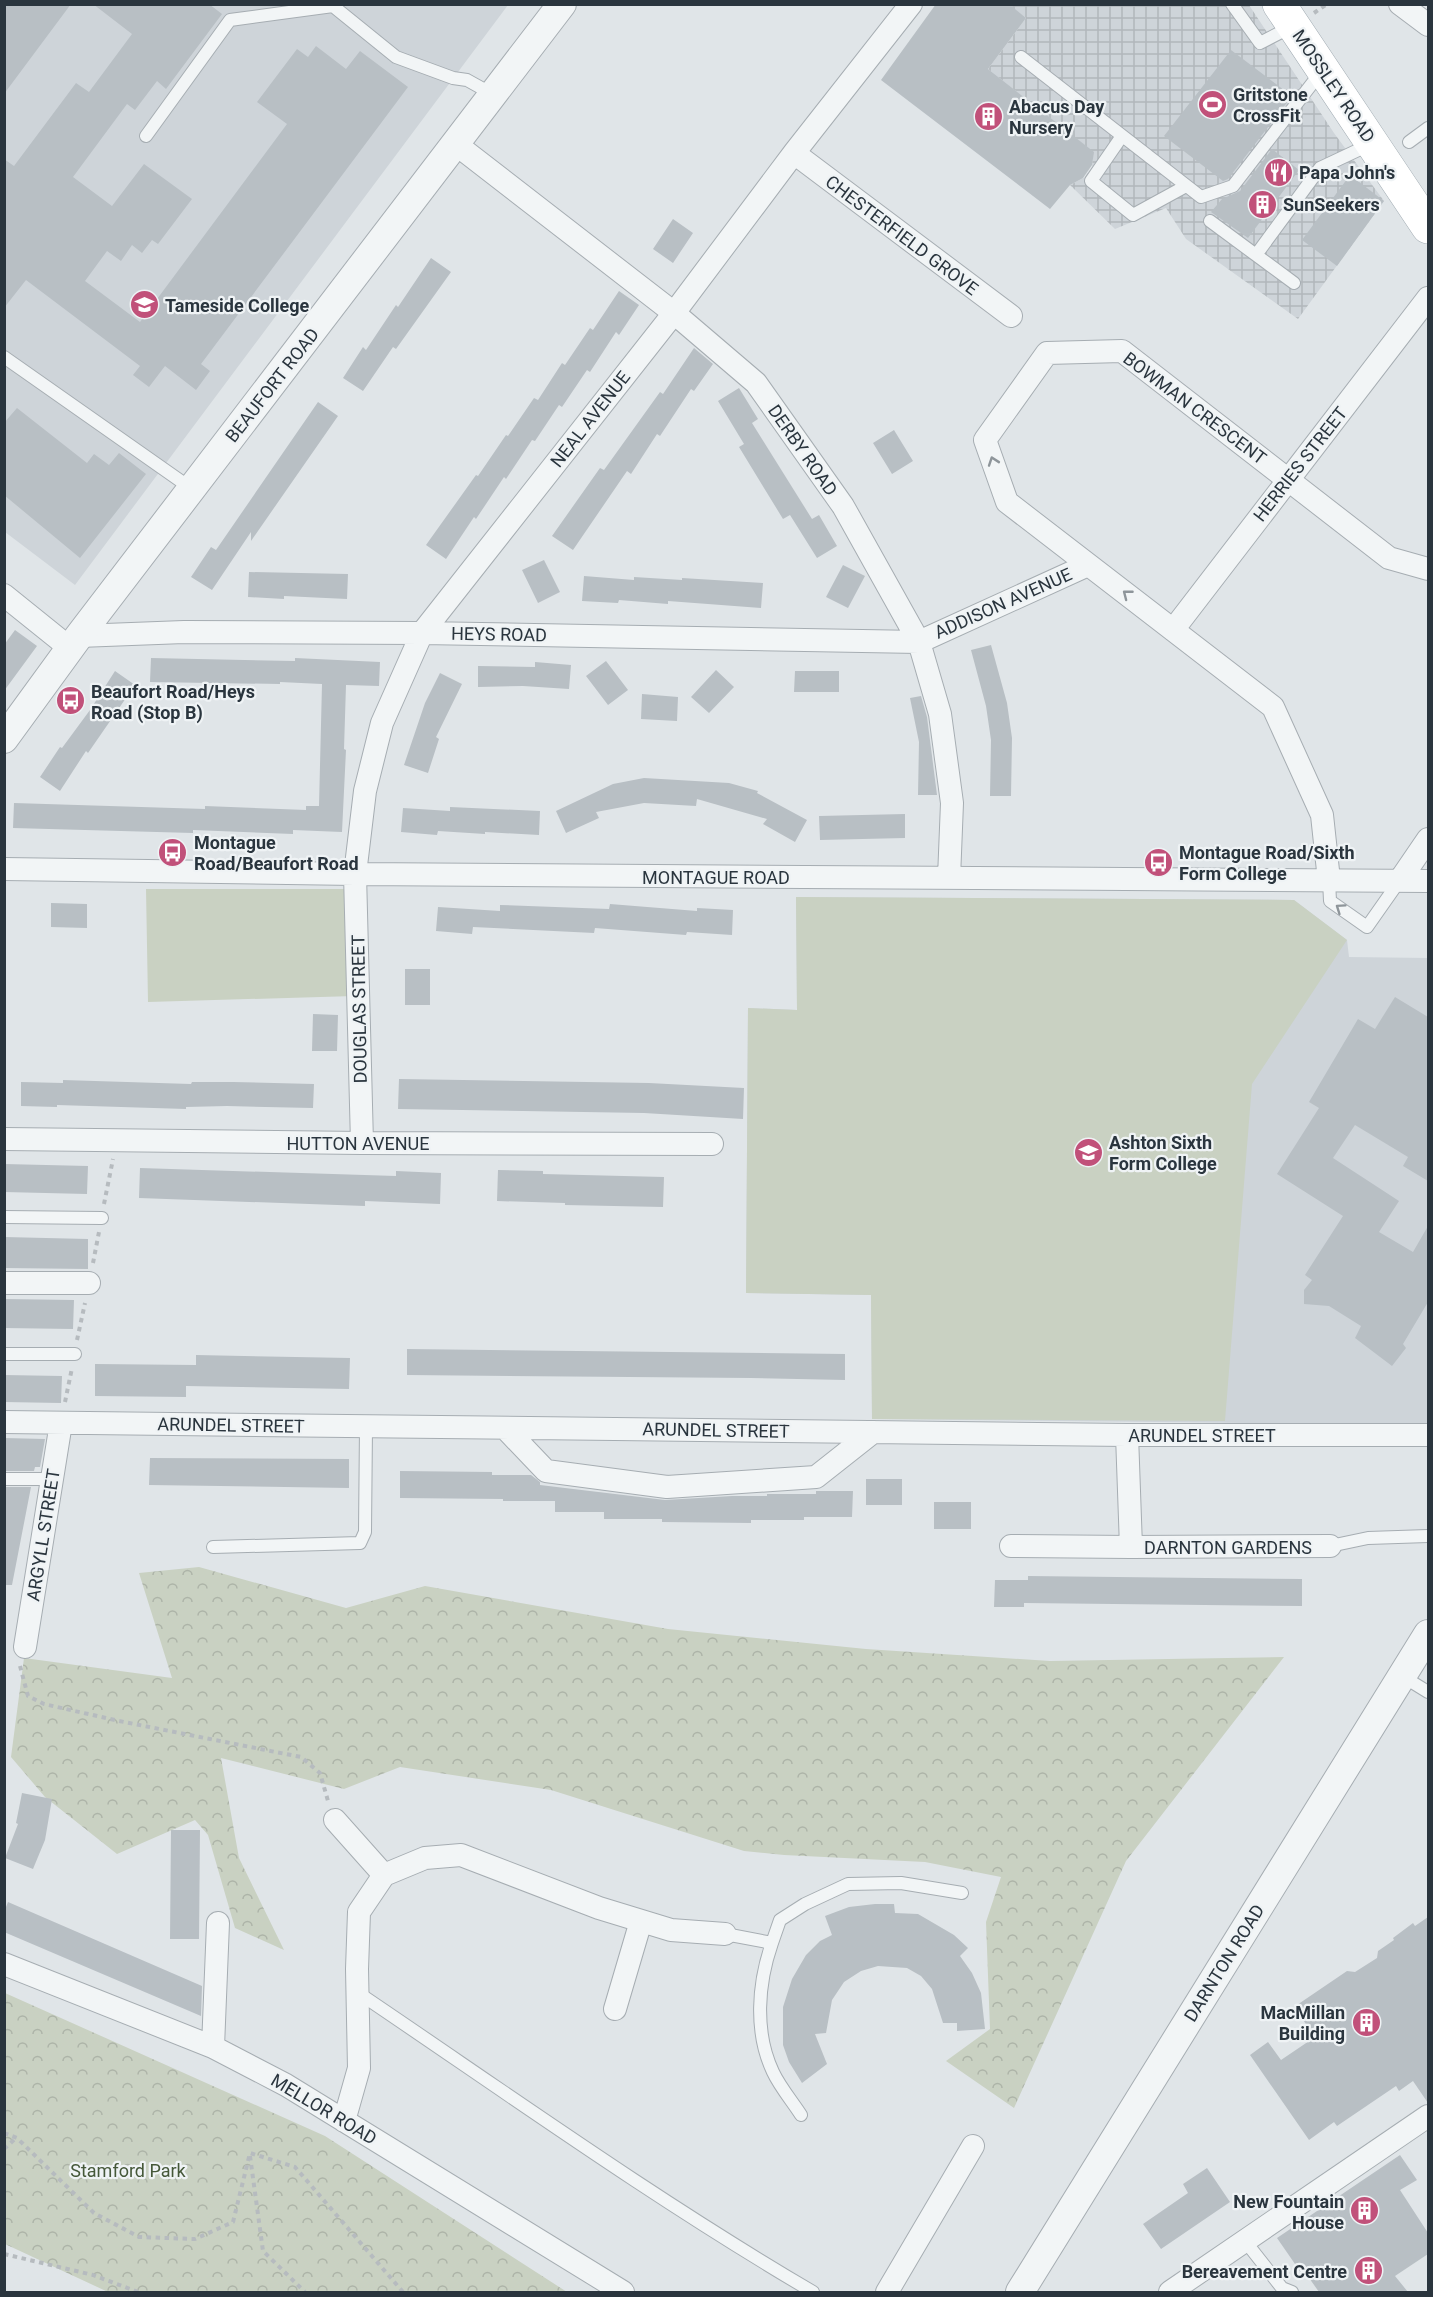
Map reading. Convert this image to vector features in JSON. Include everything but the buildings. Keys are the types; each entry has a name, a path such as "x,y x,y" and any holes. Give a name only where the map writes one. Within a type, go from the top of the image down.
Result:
{"main road":[{"name":"MOSSLEY ROAD","path":"1286,15 1428,227"}],"street":[{"name":"BEAUFORT ROAD","path":"4,739 562,4"},
{"name":"NEAL AVENUE","path":"355,874 365,791 382,723 422,633 674,313 910,4"},
{"path":"1400,4 1428,25"},
{"name":"DERBY ROAD","path":"457,145 674,313 756,383 843,506 919,642 940,714 952,803 949,879"},
{"name":"CHESTERFIELD GROVE","path":"794,153 1011,316"},
{"name":"HERRIES STREET","path":"1173,630 1428,298"},
{"name":"BOWMAN CRESCENT","path":"1288,479 1122,351 1047,353 985,440 1007,502 1273,707 1322,815 1329,880"},
{"path":"1288,479 1389,558 1428,569"},
{"name":"ADDISON AVENUE","path":"919,642 1088,565"},
{"path":"4,595 75,643"},
{"name":"HEYS ROAD","path":"75,643 184,632 422,633 919,642"},
{"path":"1400,880 1428,839"},
{"name":"MONTAGUE ROAD","path":"4,869 355,874 1428,881"},
{"name":"DOUGLAS STREET","path":"355,874 362,1143"},
{"name":"HUTTON AVENUE","path":"4,1139 712,1144"},
{"path":"4,1283 89,1283"},
{"name":"ARUNDEL STREET","path":"4,1422 1127,1435 1428,1435"},
{"name":"ARGYLL STREET","path":"25,1647 61,1423"},
{"path":"505,1428 546,1472 667,1487 816,1477 873,1432"},
{"name":"DARNTON GARDENS","path":"1127,1435 1131,1547 1330,1546"},
{"path":"1011,1546 1131,1547"},
{"name":"DARNTON ROAD","path":"1020,2292 1428,1634"},
{"path":"335,1820 384,1875"},
{"path":"344,2121 358,2068 357,1992 360,1912 384,1875 424,1858 461,1855 599,1908 671,1930 725,1934"},
{"path":"615,2009 641,1921"},
{"path":"213,2047 218,1923"},
{"name":"MELLOR ROAD","path":"4,1964 213,2047 286,2085 623,2292"},
{"path":"1170,2292 1428,2116"},
{"path":"887,2292 974,2145"}],"lane":[{"path":"1233,4 1260,43 1286,15"},
{"path":"146,136 230,20 333,6 396,57 453,78 467,80 494,95"},
{"path":"1021,57 1201,197 1233,186 1322,71"},
{"path":"1409,142 1428,128"},
{"path":"1122,136 1090,181 1133,215 1186,186"},
{"path":"1256,255 1320,168 1372,143"},
{"path":"1210,221 1294,283"},
{"path":"4,357 192,489"},
{"path":"1329,880 1330,901 1367,927 1400,880"},
{"path":"4,1217 102,1218"},
{"path":"4,1354 75,1354"},
{"path":"213,1547 360,1543 365,1532 366,1426"},
{"path":"4,1479 52,1479"},
{"path":"1330,1546 1368,1538 1428,1536"},
{"path":"1402,1676 1428,1692"},
{"path":"801,2115 772,2071 759,2026 764,1966 780,1920 805,1904 848,1884 901,1884 962,1893"},
{"path":"725,1934 772,1943"},
{"path":"357,1992 581,2146 712,2232 813,2292"},
{"path":"1245,2241 1282,2288 1292,2292"}],"path":[{"path":"25,1647 16,1653 28,1696 44,1704 118,1722 301,1757 320,1773 335,1820"},
{"path":"4,2134 17,2138 94,2213 139,2237 195,2239 233,2222 250,2153"},
{"path":"4,2149 17,2138"},
{"path":"250,2153 263,2251 305,2292"},
{"path":"250,2153 295,2167 403,2292"},
{"path":"4,2254 93,2275 138,2292"}],"shaded area":[{"name":"Tameside College","path":"4,5 508,5 75,585 5,532"},
{"path":"1009,5 1249,5 1334,133 1384,201 1298,319 1186,239 1166,208 1115,229 1070,185 1085,177 1092,167 1093,152 988,69 1026,18"},
{"name":"Ashton Sixth Form College","path":"796,897 1294,900 1347,940 1349,957 1428,958 1428,1425 872,1419 871,1295 746,1293 748,1008 797,1010"}],"green space":[{"path":"146,889 351,889 354,996 148,1002"},
{"name":"Ashton Sixth Form College","path":"796,897 1294,900 1347,940 1252,1084 1225,1421 872,1419 871,1295 746,1293 748,1008 797,1010"},
{"path":"199,1567 346,1608 425,1586 668,1629 866,1649 1050,1661 1284,1657 1126,1861 1014,2108 946,2061 990,2029 986,1922 1001,1877 925,1862 744,1851 551,1790 400,1767 344,1789 221,1758 239,1858 284,1950 235,1928 208,1835 195,1820 117,1854 45,1797 11,1757 24,1658 172,1678 139,1573"},
{"name":"Stamford Park","path":"5,1993 325,2136 567,2292 108,2292 5,2244"}],"place":[{"name":"Gritstone CrossFit","path":"1212,104"},
{"name":"Abacus Day Nursery","path":"988,116"},
{"name":"Papa John's","path":"1278,172"},
{"name":"SunSeekers","path":"1262,204"},
{"name":"Tameside College","path":"144,305"},
{"name":"Beaufort Road/Heys Road (Stop B)","path":"70,701"},
{"name":"Montague Road/Beaufort Road","path":"173,852"},
{"name":"Montague Road/Sixth Form College","path":"1158,862"},
{"name":"Ashton Sixth Form College","path":"1088,1152"},
{"name":"MacMillan Building","path":"1366,2022"},
{"name":"New Fountain House","path":"1365,2211"},
{"name":"Bereavement Centre","path":"1368,2271"}]}
